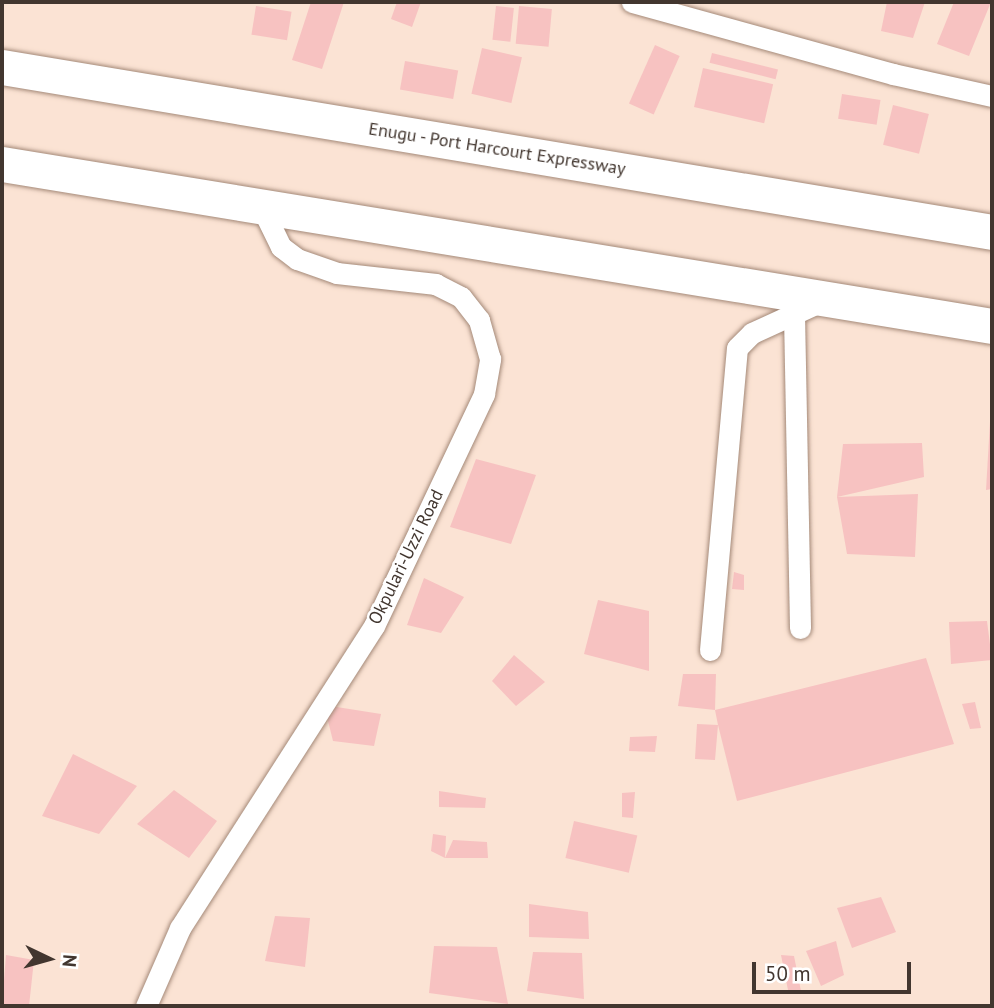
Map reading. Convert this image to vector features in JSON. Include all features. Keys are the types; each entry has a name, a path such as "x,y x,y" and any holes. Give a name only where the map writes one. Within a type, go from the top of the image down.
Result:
{"highway":[{"name":"Enugu - Port Harcourt Expressway","path":"2,67 992,232"},
{"path":"2,164 992,326"}],"street":[{"path":"632,2 893,74 992,96"},
{"name":"Okpulari-Uzzi Road","path":"146,1006 180,928 374,626 484,394 490,359 479,320 461,297 436,285 337,273 297,259 281,247 261,206"},
{"path":"710,650 737,348 752,333 826,299"},
{"path":"794,314 800,628"}],"building":[{"path":"311,2 344,2 322,69 292,60"},
{"path":"397,2 421,2 412,27 391,19"},
{"path":"887,2 925,2 913,38 881,31"},
{"path":"954,2 991,2 969,56 937,44"},
{"path":"256,6 292,12 287,40 251,35"},
{"path":"496,6 514,8 510,42 492,40"},
{"path":"519,6 552,9 549,47 516,44"},
{"path":"655,45 680,56 654,114 629,103"},
{"path":"482,48 522,57 511,103 471,94"},
{"path":"712,53 778,69 776,79 710,63"},
{"path":"405,61 458,70 453,99 400,90"},
{"path":"703,68 773,84 764,123 694,107"},
{"path":"842,94 881,100 877,125 838,119"},
{"path":"893,105 929,114 919,154 883,145"},
{"path":"990,422 992,489 986,490"},
{"path":"922,443 924,477 837,497 843,444"},
{"path":"476,459 536,475 511,544 450,527"},
{"path":"918,494 915,557 847,554 837,497"},
{"path":"734,572 744,575 744,590 732,589"},
{"path":"424,578 464,597 441,633 407,625"},
{"path":"598,600 649,611 649,671 584,654"},
{"path":"987,621 992,660 951,664 949,622"},
{"path":"514,655 545,682 516,706 492,681"},
{"path":"926,658 954,744 737,801 715,710"},
{"path":"683,674 716,674 715,710 678,706"},
{"path":"975,702 981,728 970,729 962,704"},
{"path":"324,705 381,714 374,746 333,741"},
{"path":"697,724 718,725 715,760 695,759"},
{"path":"657,736 655,752 629,751 630,737"},
{"path":"73,754 137,786 99,834 42,816"},
{"path":"174,790 217,821 189,858 137,824"},
{"path":"439,791 486,798 485,808 439,807"},
{"path":"635,792 633,818 622,817 622,793"},
{"path":"574,821 637,836 629,873 565,858"},
{"path":"433,834 446,836 445,858 431,851"},
{"path":"453,840 487,842 488,858 445,858"},
{"path":"881,897 896,932 852,948 837,908"},
{"path":"529,904 588,912 589,939 529,937"},
{"path":"275,916 310,918 305,967 265,961"},
{"path":"836,941 844,975 821,986 806,951"},
{"path":"434,946 497,947 508,1004 429,993"},
{"path":"533,952 582,953 584,999 527,991"},
{"path":"6,955 34,960 29,1006 2,1006"},
{"path":"781,955 794,956 801,991 788,990"}]}
